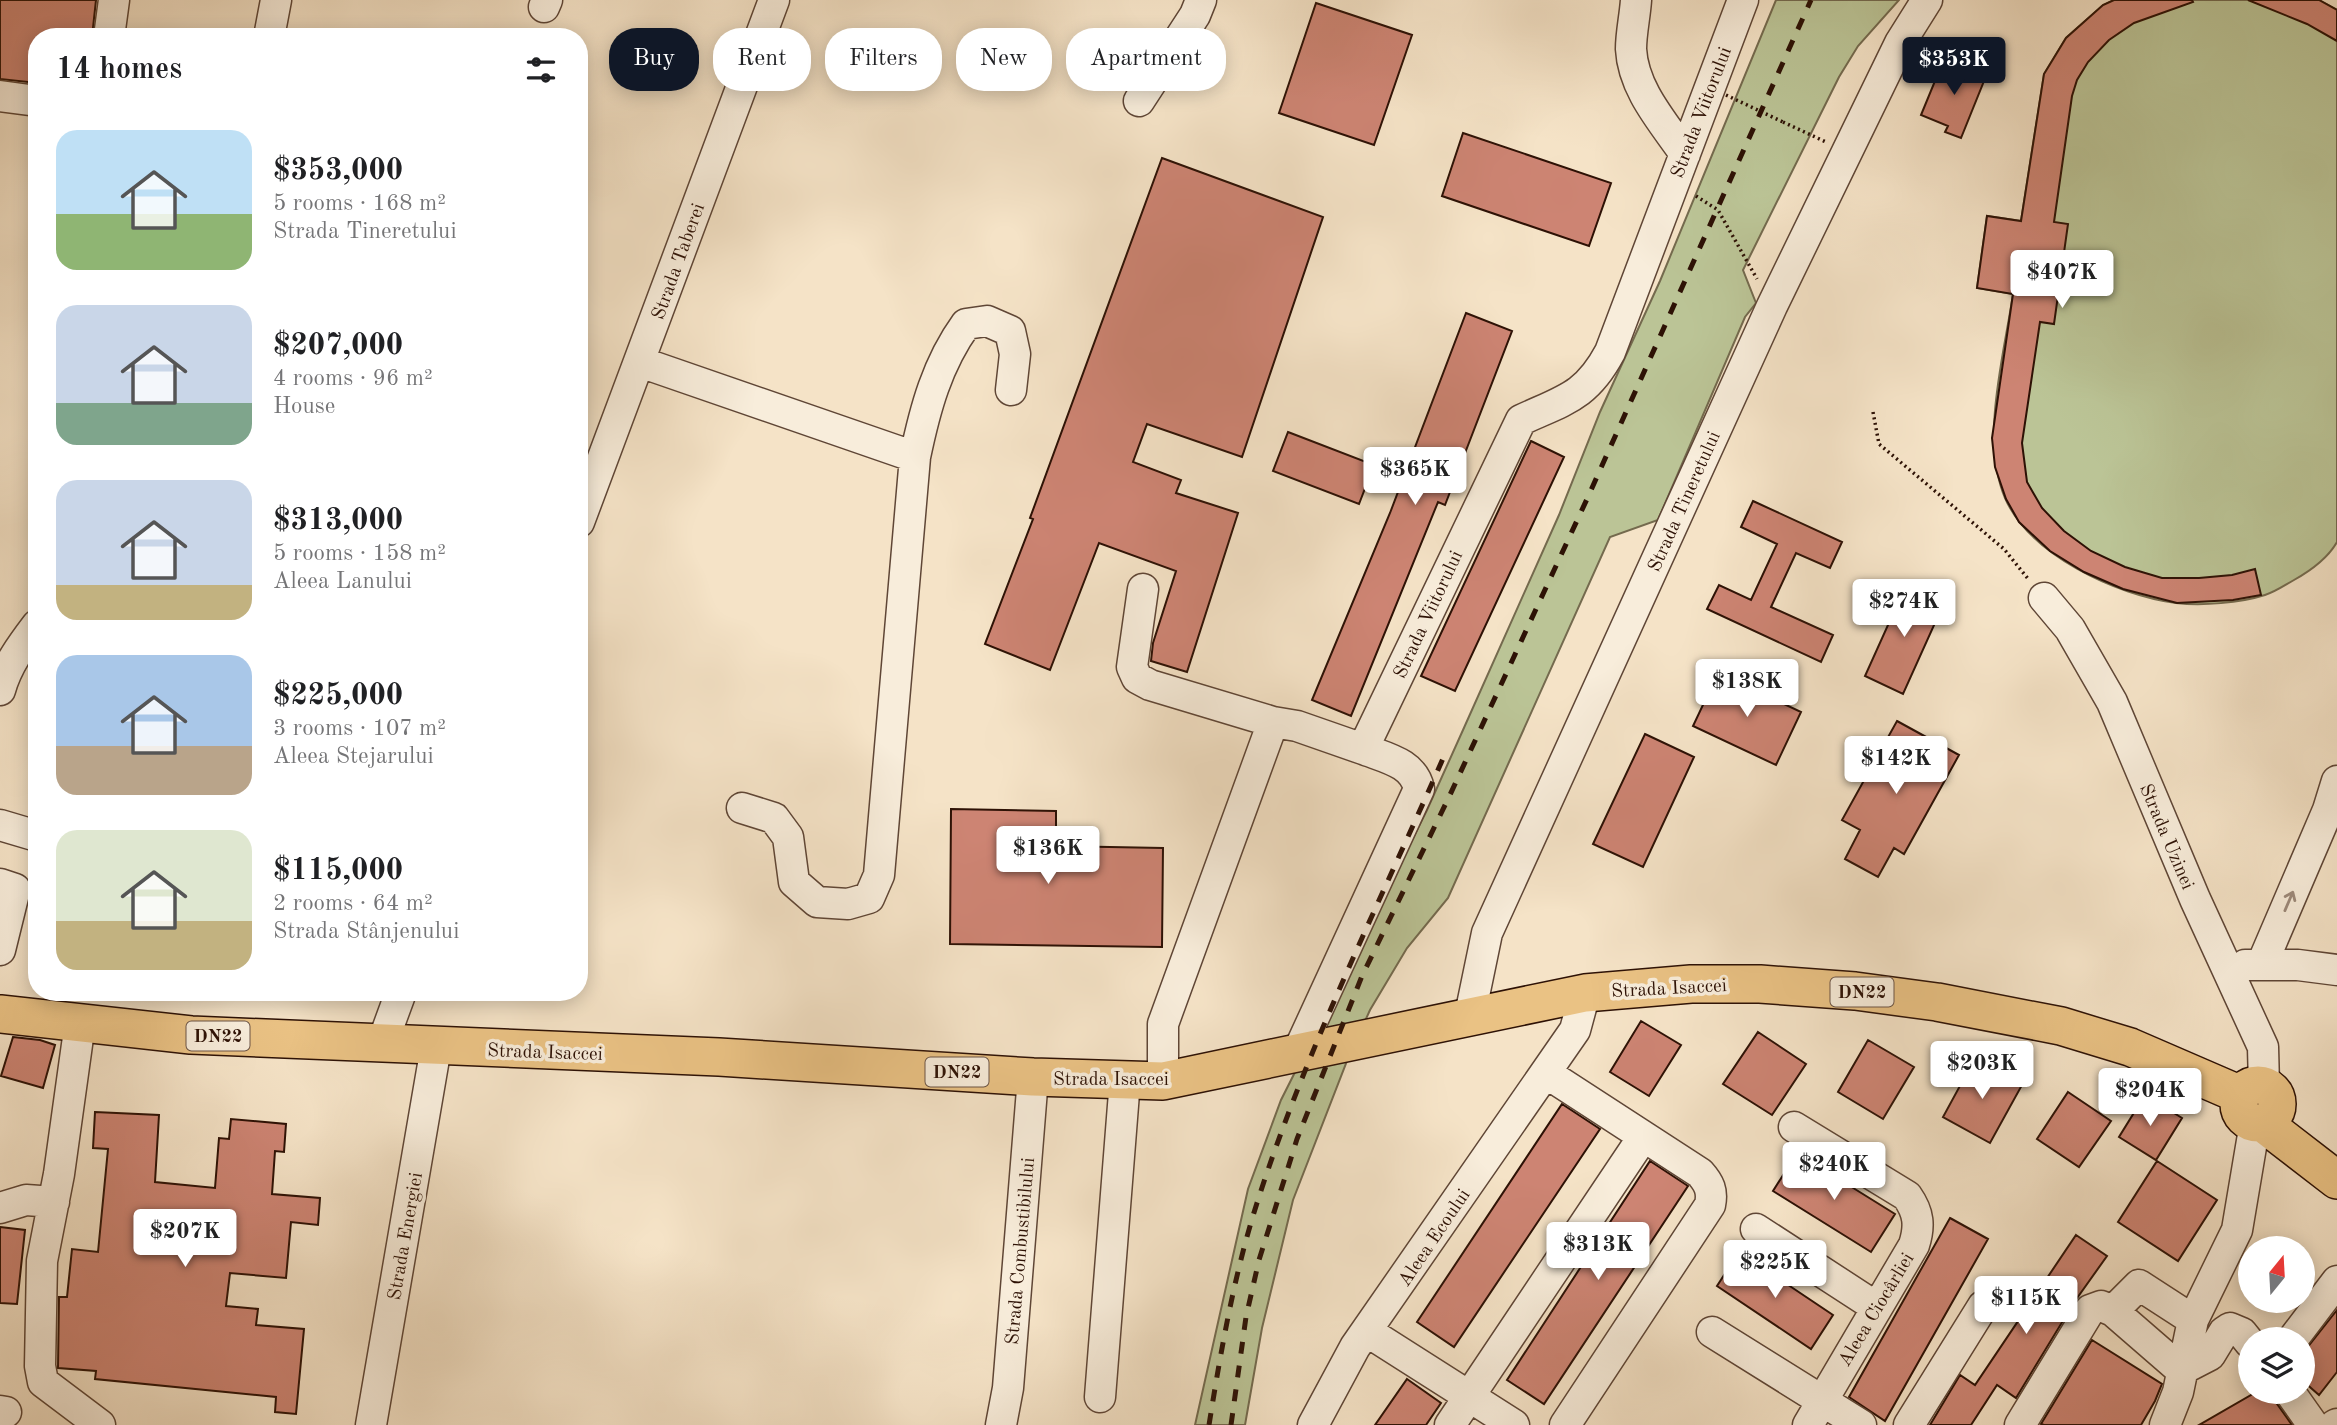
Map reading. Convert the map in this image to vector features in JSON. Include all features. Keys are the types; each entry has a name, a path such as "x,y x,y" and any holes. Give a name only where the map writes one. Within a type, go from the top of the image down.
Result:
{"main road":[{"name":"Strada Isaccei","path":"0,1014 191,1035 719,1057 1033,1077 1163,1082 1470,1015 1585,993 1691,984 1760,984 1856,991 1937,1002 2061,1026 2130,1047 2260,1107 2337,1153"},
{"name":"Strada Isaccei","path":"2260,1107 2337,1180"}],"street":[{"path":"110,28 114,0"},
{"path":"271,28 276,0"},
{"name":"Strada Taberei","path":"588,498 774,0"},
{"path":"1139,101 1195,15 1201,0"},
{"path":"1636,0 1631,47 1634,69 1645,96 1685,154"},
{"name":"Strada Viitorului","path":"1363,749 1521,419 1576,395 1599,372 1610,352 1743,0"},
{"path":"1925,5 1942,5 1953,0"},
{"name":"Strada Tineretului","path":"1470,1015 1487,933 1772,306 1900,43 1925,5"},
{"path":"0,96 28,100"},
{"path":"742,808 774,818 788,837 794,883 817,902 848,904 869,898 879,875 915,457 924,410 948,348 966,324 987,321 1010,331 1015,354 1011,390"},
{"path":"640,362 915,457"},
{"path":"1143,589 1132,667 1137,678 1150,685 1273,722 1297,726 1363,749 1409,768 1417,777 1419,789 1297,1054"},
{"name":"Strada Uzinei","path":"2044,598 2070,629 2112,702 2195,900 2263,1047 2260,1107 2237,1230 2193,1320 2178,1392 2165,1425"},
{"path":"0,690 5,675 28,637"},
{"path":"1163,1082 1163,1024 1273,722"},
{"path":"2262,964 2328,810 2337,781"},
{"path":"0,825 28,833"},
{"path":"0,884 15,888 0,950"},
{"path":"2227,966 2262,964 2337,970"},
{"name":"Aleea Ecoului","path":"1313,1425 1355,1347 1368,1332 1575,1030 1585,993"},
{"path":"382,1044 398,1001"},
{"path":"80,1023 54,1202 42,1261 40,1366 43,1382 100,1425"},
{"name":"Strada Energiei","path":"371,1425 436,1047"},
{"path":"1546,1073 1700,1173 1711,1189 1710,1205 1565,1425"},
{"name":"Strada Combustibilului","path":"1002,1425 1008,1388 1033,1077"},
{"path":"1100,1397 1125,1080"},
{"name":"Aleea Ciocârliei","path":"1794,1127 1907,1196 1916,1208 1918,1232 1914,1245 1814,1413"},
{"path":"1450,1425 1643,1136"},
{"path":"0,1208 26,1199 54,1202"},
{"path":"1756,1229 1876,1307"},
{"path":"2301,1327 2337,1281"},
{"path":"2113,1311 2139,1284 2193,1320"},
{"path":"1909,1425 1983,1306"},
{"path":"2021,1425 2090,1310 2101,1306 2113,1311 2181,1370 2210,1355 2224,1332 2230,1328 2238,1331"},
{"path":"1368,1332 1514,1425"},
{"path":"1712,1332 1814,1413 1861,1425"},
{"path":"2298,1404 2313,1425"}],"path":[{"path":"1726,95 1806,133"},
{"path":"1674,182 1718,211 1772,306"},
{"path":"1873,412 1879,444 2004,549 2044,598"}],"green space":[{"path":"1776,0 1899,0 1858,46 1839,77 1743,270 1756,303 1745,317 1658,520 1610,537 1448,898 1407,948 1370,1010 1347,1061 1293,1200 1262,1328 1245,1425 1195,1425 1248,1189 1281,1100 1427,810 1463,730 1559,515 1600,412 1660,281"},
{"path":"2114,0 2319,0 2337,10 2337,542 2324,559 2306,573 2255,598 2221,603 2176,603 2152,599 2102,581 2077,569 2034,537 2017,519 2005,498 1998,475 1994,450 1996,397 2013,294 1977,288 1987,216 2021,221 2044,74 2066,38 2103,5"}],"building":[{"path":"0,0 96,0 93,28 28,28 28,82 0,79"},
{"path":"2114,0 2193,2 2134,23 2109,40 2088,62 2077,80 2072,96 2054,222 2068,224 2054,324 2040,322 2022,443 2027,482 2042,508 2064,531 2091,551 2125,567 2162,578 2232,575 2255,569 2261,595 2233,600 2177,603 2123,589 2084,572 2050,551 2019,522 2006,499 1995,467 1992,438 2013,294 1977,288 1987,216 2021,221 2044,74 2066,38 2103,5"},
{"path":"2248,0 2319,0 2337,10 2337,41 2307,24"},
{"path":"1316,3 1412,35 1374,145 1279,113"},
{"path":"1944,59 1986,76 1961,138 1945,132 1948,126 1921,115"},
{"path":"1463,133 1611,183 1589,246 1442,196"},
{"path":"1162,158 1323,217 1242,457 1147,424 1133,462 1181,480 1176,493 1238,513 1187,672 1151,661 1153,643 1176,571 1099,543 1050,670 985,644 1033,519 1030,518"},
{"path":"1466,313 1512,331 1445,505 1438,502 1351,716 1312,700 1390,513"},
{"path":"1288,432 1374,465 1359,504 1273,471"},
{"path":"1531,441 1564,457 1455,691 1421,676"},
{"path":"1753,501 1842,542 1830,568 1796,553 1771,607 1833,635 1821,662 1707,609 1719,585 1751,600 1777,544 1741,527"},
{"path":"1906,585 1944,603 1903,694 1865,676"},
{"path":"1718,673 1801,712 1776,765 1693,726"},
{"path":"1897,721 1959,755 1904,854 1894,848 1878,877 1845,859 1860,830 1842,820"},
{"path":"1645,734 1694,757 1643,867 1593,844"},
{"path":"951,809 1056,811 1056,846 1163,848 1162,947 950,944"},
{"path":"1641,1021 1681,1045 1649,1096 1610,1072"},
{"path":"1758,1032 1806,1064 1772,1115 1723,1084"},
{"path":"13,1037 40,1040 55,1045 43,1088 1,1076"},
{"path":"1868,1040 1914,1067 1883,1119 1838,1092"},
{"path":"1974,1060 2022,1085 1990,1143 1943,1117"},
{"path":"2068,1092 2111,1121 2079,1167 2037,1139"},
{"path":"2145,1095 2182,1118 2156,1160 2119,1137"},
{"path":"1562,1104 1600,1129 1454,1347 1417,1322"},
{"path":"95,1112 159,1115 155,1182 215,1188 219,1138 229,1139 231,1119 286,1124 284,1152 275,1151 272,1194 320,1198 318,1225 291,1222 286,1278 230,1273 226,1306 258,1309 256,1325 304,1329 296,1414 275,1412 276,1397 95,1379 96,1371 58,1368 59,1297 67,1297 72,1249 98,1252 108,1149 93,1148"},
{"path":"1797,1153 1895,1214 1871,1252 1773,1191"},
{"path":"1650,1161 1688,1186 1544,1404 1507,1380"},
{"path":"2157,1161 2217,1200 2178,1261 2118,1222"},
{"path":"1950,1218 1988,1239 1885,1421 1849,1397"},
{"path":"0,1227 25,1230 17,1304 0,1303"},
{"path":"2076,1235 2107,1256 2075,1301 2016,1398 1997,1385 1971,1425 1930,1425 1960,1375 1975,1385"},
{"path":"1739,1252 1833,1315 1811,1349 1717,1286"},
{"path":"2337,1310 2337,1372 2319,1395 2315,1392 2315,1338"},
{"path":"2092,1340 2162,1384 2141,1425 2041,1424"},
{"path":"1407,1379 1441,1403 1426,1425 1375,1425"},
{"path":"2238,1403 2277,1404 2292,1425 2199,1425"}],"railway":[{"path":"1231,1425 1246,1317 1259,1260 1297,1139 1362,976 1449,797 1587,499 1811,0"},
{"path":"1209,1425 1241,1258 1276,1146 1345,976 1445,754"}]}
